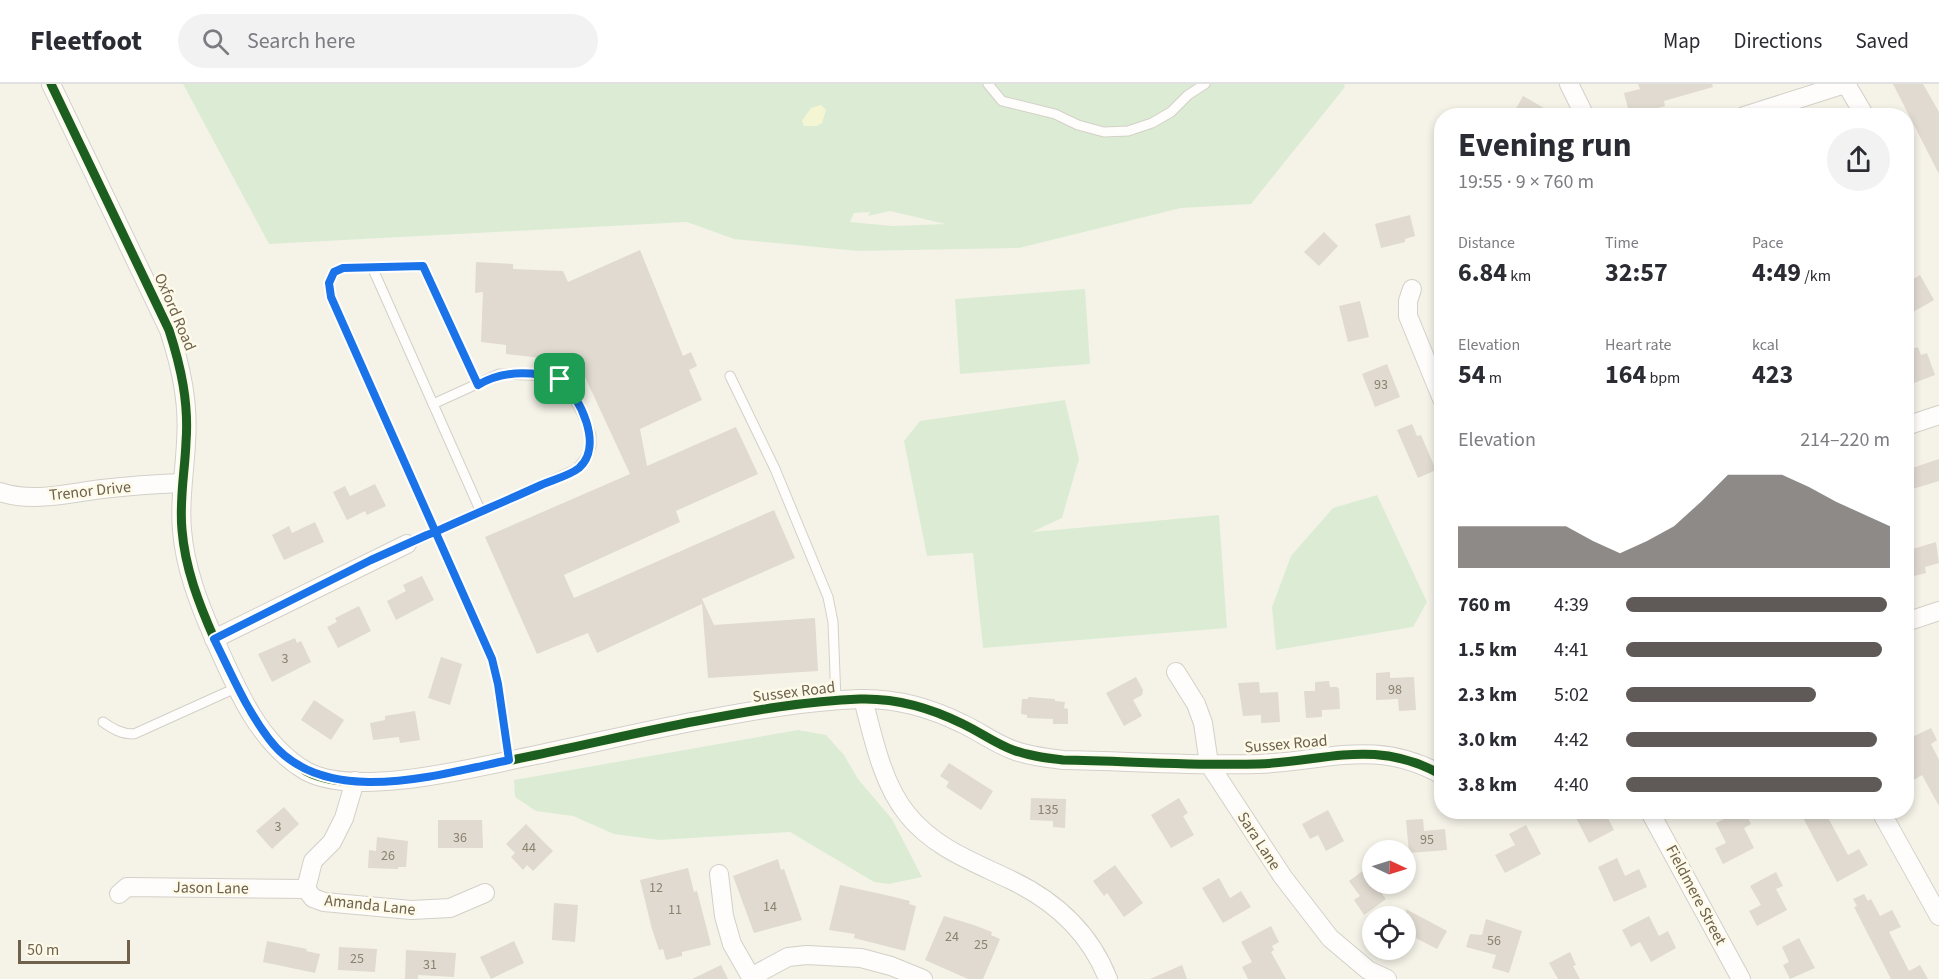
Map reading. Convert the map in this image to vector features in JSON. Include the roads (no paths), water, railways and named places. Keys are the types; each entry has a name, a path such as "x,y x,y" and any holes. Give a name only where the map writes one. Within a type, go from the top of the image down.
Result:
{"street":[{"name":"Oxford Road","path":"51,84 169,330 182,368 187,441 181,483 182,531 190,579 214,639"},
{"path":"1569,84 1581,108"},
{"path":"1770,108 1846,84 1860,108"},
{"path":"1412,289 1408,301 1408,316 1434,378"},
{"path":"1914,423 1939,415"},
{"name":"Trenor Drive","path":"0,492 12,496 52,496 129,486 181,483"},
{"path":"214,639 407,544"},
{"path":"1914,619 1939,611"},
{"name":"Sussex Road","path":"214,639 256,721 270,741 283,755 309,773 342,781 371,782 435,775 697,721 808,703 863,699 919,706 963,723 1012,750 1041,757 1260,764 1338,754 1381,754 1405,758 1434,771"},
{"name":"Sara Lane","path":"1176,672 1196,704 1203,723 1209,764 1283,877 1330,938 1368,970 1387,979"},
{"path":"863,699 875,745 890,785 906,813 930,838 1049,901 1074,923 1090,944 1108,979"},
{"name":"Amanda Lane","path":"356,781 344,818 332,842 313,861 306,889 313,898 324,902 411,910 450,908 485,893"},
{"name":"Fieldmere Street","path":"1654,819 1741,979"},
{"path":"1885,819 1939,916"},
{"path":"719,874 724,916 732,944 751,978 788,957 807,955 861,958 891,966 923,979"},
{"name":"Jason Lane","path":"119,894 127,887 306,889"}],"lane":[{"path":"988,84 1002,101 1055,114 1078,125 1104,132 1128,130 1152,123 1171,112 1188,94 1205,84"},
{"path":"478,385 423,266 343,268 334,272 329,283 331,297 492,659 509,760"},
{"path":"372,267 481,512"},
{"path":"407,544 578,469 588,455 591,435 567,385 560,379 510,373 499,374 433,404"},
{"path":"730,376 775,468 828,597 833,622 836,701"},
{"path":"103,722 116,731 134,734 238,687"}]}
